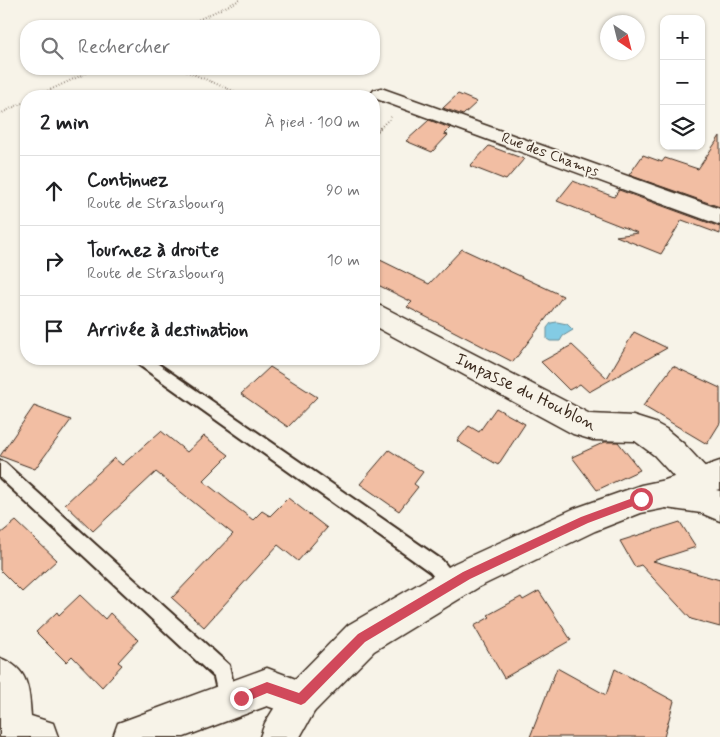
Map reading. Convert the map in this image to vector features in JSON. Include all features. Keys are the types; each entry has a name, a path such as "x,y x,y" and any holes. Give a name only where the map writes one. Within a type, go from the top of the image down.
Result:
{"street":[{"name":"Rue des Champs","path":"380,94 720,217"},
{"name":"Impasse du Houblon","path":"380,317 583,425 595,429 634,428 652,435 709,478"},
{"path":"279,737 301,699 361,638 467,575 584,520 641,499 665,494 709,478"},
{"path":"665,494 702,500 720,506"},
{"path":"0,676 10,688 17,733"},
{"path":"132,737 267,687 301,699"}],"lane":[{"path":"150,365 436,566 451,584"},
{"path":"0,468 222,672 228,703"}],"path":[{"path":"198,20 240,0"},
{"path":"50,90 82,75"},
{"path":"195,75 231,90"},
{"path":"0,114 20,104"}],"water":[{"path":"551,323 567,324 573,330 563,336 560,341 550,341 547,339 547,328"}],"building":[{"path":"458,94 477,102 463,115 443,108"},
{"path":"429,120 450,128 444,134 448,135 432,152 406,141"},
{"path":"720,136 720,207 629,175 643,155 662,162 665,158 698,169"},
{"path":"489,146 524,159 506,180 470,166"},
{"path":"573,181 614,197 619,190 720,227 720,234 682,220 661,254 616,236 638,233 557,201"},
{"path":"462,249 563,296 513,362 407,307 412,302 380,286 380,260 429,284"},
{"path":"634,332 667,348 589,392 580,384 569,390 541,362 572,345 607,378"},
{"path":"673,366 720,388 720,423 707,444 643,406"},
{"path":"270,367 317,397 288,427 241,394"},
{"path":"34,406 71,420 35,469 0,456"},
{"path":"496,408 525,424 498,465 457,441 469,426 479,432"},
{"path":"161,431 187,452 204,436 229,455 203,481 253,520 262,511 270,516 288,498 327,528 298,561 278,545 204,627 172,598 233,534 156,472 93,531 65,504 114,458 122,465"},
{"path":"605,442 618,442 640,470 597,490 572,457"},
{"path":"389,450 423,472 414,484 418,487 399,511 360,484"},
{"path":"16,521 57,560 22,592 0,570 0,534"},
{"path":"680,522 696,547 653,561 720,580 720,627 691,619 641,565 635,567 620,541"},
{"path":"539,591 571,640 504,678 474,626 490,617 488,615 521,597 523,600"},
{"path":"80,595 105,619 110,613 138,640 118,662 122,665 102,687 72,656 66,662 36,632 57,612 59,615"},
{"path":"557,668 606,695 615,669 674,701 664,737 530,737"}],"route":[{"path":"241,698 267,687 301,699 361,638 467,575 584,520 641,499"}]}
